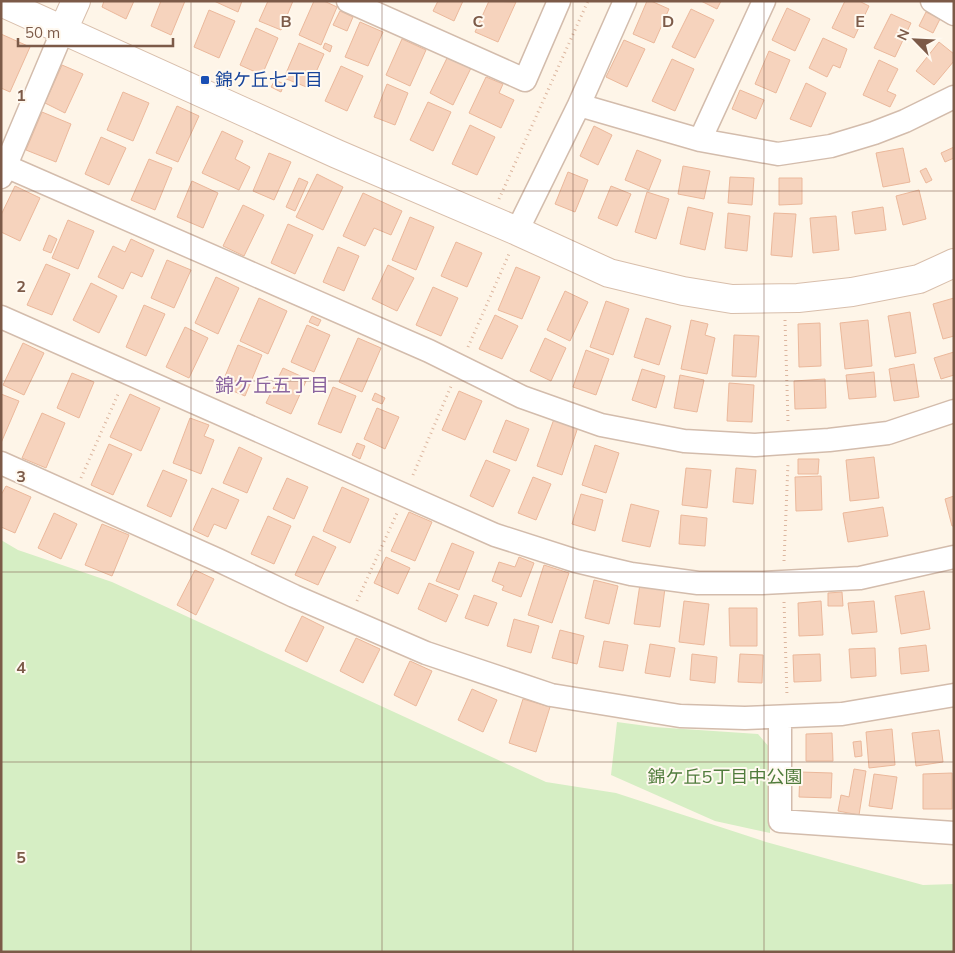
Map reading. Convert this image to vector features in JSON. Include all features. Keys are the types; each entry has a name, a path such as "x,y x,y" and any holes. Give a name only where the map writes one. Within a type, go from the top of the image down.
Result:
{"street":[{"path":"76,1 3,169 336,310 460,366 522,398 601,425 684,441 755,444 829,440 888,433 954,412"},
{"path":"348,1 524,80 559,1"},
{"path":"515,238 579,105 625,1"},
{"path":"700,140 764,1"},
{"path":"932,1 954,14"},
{"path":"1,2 337,154 515,238 608,273 683,291 732,299 798,298 852,292 919,279 954,263"},
{"path":"579,105 700,140 778,154 831,146 874,133 905,121 954,97"},
{"path":"1,316 495,536 576,561 631,574 698,584 860,578 954,557"},
{"path":"1,463 294,596 426,653 551,695 680,716 784,717 842,714 954,695"},
{"path":"784,717 780,821 954,833"}],"path":[{"path":"495,206 588,1"},
{"path":"348,620 405,495 515,238"},
{"path":"73,496 128,373"},
{"path":"783,582 784,717"}],"green space":[{"path":"1,540 18,550 112,582 546,782 616,793 766,842 923,885 954,884 954,952 1,952"},
{"name":"錦ケ丘5丁目中公園","path":"617,722 654,727 758,734 770,748 770,833 715,821 611,775"}],"building":[{"path":"104,1 134,1 126,19 102,7"},
{"path":"161,1 185,1 171,35 151,26"},
{"path":"214,1 242,1 238,12"},
{"path":"268,1 293,1 281,30 259,21"},
{"path":"314,1 324,1 337,7 321,45 299,35"},
{"path":"438,1 463,1 454,21 433,11"},
{"path":"489,1 516,2 498,42 475,32"},
{"path":"647,1 669,9 654,43 633,34"},
{"path":"701,1 721,1 717,9"},
{"path":"845,1 859,1 869,6 854,38 832,28"},
{"path":"787,8 810,19 795,51 772,40"},
{"path":"691,9 714,20 695,58 672,47"},
{"path":"209,10 235,21 219,58 194,47"},
{"path":"340,11 353,17 347,31 333,25"},
{"path":"926,12 940,19 933,33 919,26"},
{"path":"891,14 911,23 895,57 874,48"},
{"path":"360,22 383,32 368,66 345,57"},
{"path":"256,28 278,38 262,75 240,65"},
{"path":"1,34 30,47 10,92 1,88"},
{"path":"823,38 847,49 840,68 833,65 827,77 809,68"},
{"path":"402,39 426,50 410,86 386,75"},
{"path":"624,40 645,49 627,87 606,77"},
{"path":"939,42 954,54 954,61 934,85 916,71"},
{"path":"299,43 324,54 309,88 284,78"},
{"path":"325,43 332,46 330,52 323,48"},
{"path":"769,51 790,60 776,93 755,84"},
{"path":"448,56 471,68 453,105 430,93"},
{"path":"672,59 694,69 675,111 652,101"},
{"path":"879,60 898,69 887,91 896,95 890,107 863,95"},
{"path":"62,65 83,74 65,113 45,103"},
{"path":"341,66 363,76 347,111 325,101"},
{"path":"486,77 503,84 499,93 514,100 501,128 469,113"},
{"path":"275,80 284,84 281,92 271,87"},
{"path":"806,83 826,93 811,127 790,119"},
{"path":"387,84 408,93 395,125 374,117"},
{"path":"740,90 764,100 756,119 732,109"},
{"path":"123,92 149,103 133,141 107,130"},
{"path":"428,102 451,112 433,151 410,140"},
{"path":"177,106 199,116 178,162 156,153"},
{"path":"42,112 71,124 56,162 26,150"},
{"path":"470,125 495,137 477,175 452,164"},
{"path":"594,126 612,135 598,165 580,156"},
{"path":"222,131 243,141 235,159 250,167 239,190 202,173"},
{"path":"101,137 126,148 109,185 85,174"},
{"path":"954,147 954,158 945,162 941,153"},
{"path":"903,148 910,182 883,187 876,153"},
{"path":"637,150 661,160 649,190 625,180"},
{"path":"269,153 291,162 274,200 253,191"},
{"path":"149,159 172,168 155,210 131,200"},
{"path":"683,166 710,171 704,199 678,194"},
{"path":"926,168 932,180 926,183 920,171"},
{"path":"568,172 588,180 575,212 555,204"},
{"path":"317,174 343,187 323,230 296,217"},
{"path":"730,177 754,178 752,205 728,203"},
{"path":"299,178 308,182 295,211 286,207"},
{"path":"779,178 802,178 802,204 779,205"},
{"path":"192,181 218,193 203,228 177,217"},
{"path":"15,186 40,198 20,241 1,232 1,215"},
{"path":"611,186 631,194 617,226 598,218"},
{"path":"919,190 926,219 903,225 896,196"},
{"path":"647,192 669,199 656,239 635,232"},
{"path":"363,193 402,211 391,235 374,228 365,246 343,236"},
{"path":"243,205 264,215 244,256 223,246"},
{"path":"688,207 713,213 705,250 680,244"},
{"path":"883,207 886,230 855,234 852,212"},
{"path":"728,213 750,216 747,251 725,248"},
{"path":"774,213 796,214 792,257 771,255"},
{"path":"836,216 839,250 813,253 810,218"},
{"path":"410,217 434,227 416,270 392,260"},
{"path":"68,220 94,231 78,269 52,258"},
{"path":"288,224 313,235 295,274 271,263"},
{"path":"49,235 57,239 51,253 43,250"},
{"path":"131,239 154,250 142,277 131,272 123,289 98,277 113,246 125,252"},
{"path":"456,242 482,253 467,287 441,276"},
{"path":"338,247 359,256 344,291 323,282"},
{"path":"167,260 191,270 174,308 151,298"},
{"path":"46,264 70,274 52,315 27,305"},
{"path":"388,265 414,278 397,311 372,299"},
{"path":"516,267 540,277 522,319 498,310"},
{"path":"216,277 239,288 218,334 195,323"},
{"path":"91,283 117,296 99,333 73,320"},
{"path":"433,287 458,298 441,336 416,325"},
{"path":"565,291 588,302 570,341 547,330"},
{"path":"259,298 287,311 268,354 240,341"},
{"path":"954,298 954,336 943,339 933,304"},
{"path":"606,301 629,309 613,355 590,347"},
{"path":"144,305 165,314 146,356 126,347"},
{"path":"910,312 916,353 895,357 888,316"},
{"path":"495,315 518,326 502,359 479,349"},
{"path":"312,316 321,320 318,326 309,322"},
{"path":"646,318 671,326 659,365 634,357"},
{"path":"691,320 708,324 705,335 715,338 707,374 681,369"},
{"path":"868,320 872,366 845,369 840,323"},
{"path":"820,323 821,366 799,367 798,324"},
{"path":"307,325 330,335 314,372 291,362"},
{"path":"185,327 208,338 189,378 166,367"},
{"path":"734,335 759,336 756,377 732,376"},
{"path":"358,338 381,348 362,392 339,382"},
{"path":"545,338 566,348 551,381 530,371"},
{"path":"23,343 44,353 24,395 3,385"},
{"path":"238,345 262,355 245,396 221,386"},
{"path":"586,350 609,359 596,395 573,387"},
{"path":"954,352 954,375 941,379 934,358"},
{"path":"914,364 919,397 894,401 889,369"},
{"path":"283,368 307,379 291,414 266,403"},
{"path":"642,369 665,376 656,408 632,400"},
{"path":"874,372 876,397 849,399 846,375"},
{"path":"72,373 94,382 79,418 57,408"},
{"path":"680,375 704,380 697,412 674,408"},
{"path":"825,379 826,408 795,409 794,381"},
{"path":"729,383 754,385 752,422 727,421"},
{"path":"333,387 356,396 341,433 318,424"},
{"path":"459,391 482,401 465,440 442,430"},
{"path":"375,393 385,398 382,404 372,400"},
{"path":"1,394 19,401 1,443"},
{"path":"130,394 160,408 141,451 110,437"},
{"path":"377,408 399,417 385,449 364,439"},
{"path":"42,413 65,423 46,468 22,458"},
{"path":"190,418 209,425 204,436 214,440 201,474 173,463"},
{"path":"554,419 578,427 562,475 537,466"},
{"path":"506,420 529,429 516,461 493,452"},
{"path":"357,443 365,446 360,459 352,455"},
{"path":"109,444 132,454 113,495 91,485"},
{"path":"595,445 619,453 606,493 582,485"},
{"path":"239,447 262,458 247,493 223,483"},
{"path":"874,457 879,498 850,501 846,460"},
{"path":"798,459 819,459 818,474 798,474"},
{"path":"486,460 510,470 493,507 470,496"},
{"path":"686,468 711,470 707,508 682,505"},
{"path":"736,468 756,470 753,504 733,502"},
{"path":"163,470 187,480 171,517 147,506"},
{"path":"821,476 822,510 796,511 795,477"},
{"path":"533,477 551,484 536,520 518,513"},
{"path":"287,478 308,487 294,519 273,509"},
{"path":"6,486 31,497 15,533 1,527 1,495"},
{"path":"342,487 369,499 350,543 323,531"},
{"path":"212,488 239,500 226,529 214,524 208,537 193,530"},
{"path":"581,494 603,500 595,531 572,524"},
{"path":"954,496 954,526 952,526 945,499"},
{"path":"631,504 659,511 650,547 622,541"},
{"path":"883,507 888,536 848,542 843,513"},
{"path":"409,512 432,522 415,561 391,551"},
{"path":"54,513 77,524 61,559 38,548"},
{"path":"681,515 707,518 705,546 679,544"},
{"path":"268,516 291,526 274,564 251,554"},
{"path":"102,524 129,535 112,576 85,565"},
{"path":"313,536 336,547 318,585 295,575"},
{"path":"452,543 474,552 459,590 436,581"},
{"path":"386,557 410,568 398,594 374,583"},
{"path":"519,557 534,563 521,597 502,590 504,586 492,581 499,562 515,567"},
{"path":"544,565 569,573 552,623 528,615"},
{"path":"195,570 214,579 196,615 177,605"},
{"path":"594,580 618,586 609,624 585,618"},
{"path":"429,583 458,595 446,622 418,609"},
{"path":"640,584 665,588 660,627 634,624"},
{"path":"924,591 930,629 901,634 895,596"},
{"path":"842,592 843,606 828,606 828,593"},
{"path":"474,595 497,603 488,626 465,618"},
{"path":"684,601 709,604 704,645 679,642"},
{"path":"821,601 823,635 799,636 798,603"},
{"path":"874,601 877,632 852,634 848,603"},
{"path":"729,608 757,608 757,646 730,646"},
{"path":"302,616 324,627 307,662 285,651"},
{"path":"514,619 539,626 531,653 507,646"},
{"path":"560,630 584,636 577,664 552,658"},
{"path":"356,638 380,649 363,683 340,671"},
{"path":"604,641 628,645 623,671 599,667"},
{"path":"650,644 675,648 670,677 645,673"},
{"path":"926,645 929,671 901,674 899,648"},
{"path":"875,648 876,676 851,678 849,649"},
{"path":"692,654 717,657 715,683 690,680"},
{"path":"740,654 763,655 762,683 738,682"},
{"path":"820,654 821,681 794,682 793,655"},
{"path":"410,661 432,671 416,706 394,695"},
{"path":"472,689 497,700 483,732 458,720"},
{"path":"523,699 550,707 536,752 509,743"},
{"path":"892,729 895,765 869,768 866,732"},
{"path":"939,730 943,762 916,766 912,733"},
{"path":"832,733 833,761 806,761 806,734"},
{"path":"861,741 862,756 855,757 853,742"},
{"path":"854,769 866,771 859,815 838,811 841,795 849,797"},
{"path":"800,772 832,773 831,798 799,797"},
{"path":"952,773 952,809 923,809 923,774"},
{"path":"874,774 897,777 892,809 869,806"}],"place":[{"name":"錦ケ丘七丁目","path":"205,80"}],"district":[{"name":"錦ケ丘五丁目","path":"272,385"}]}
